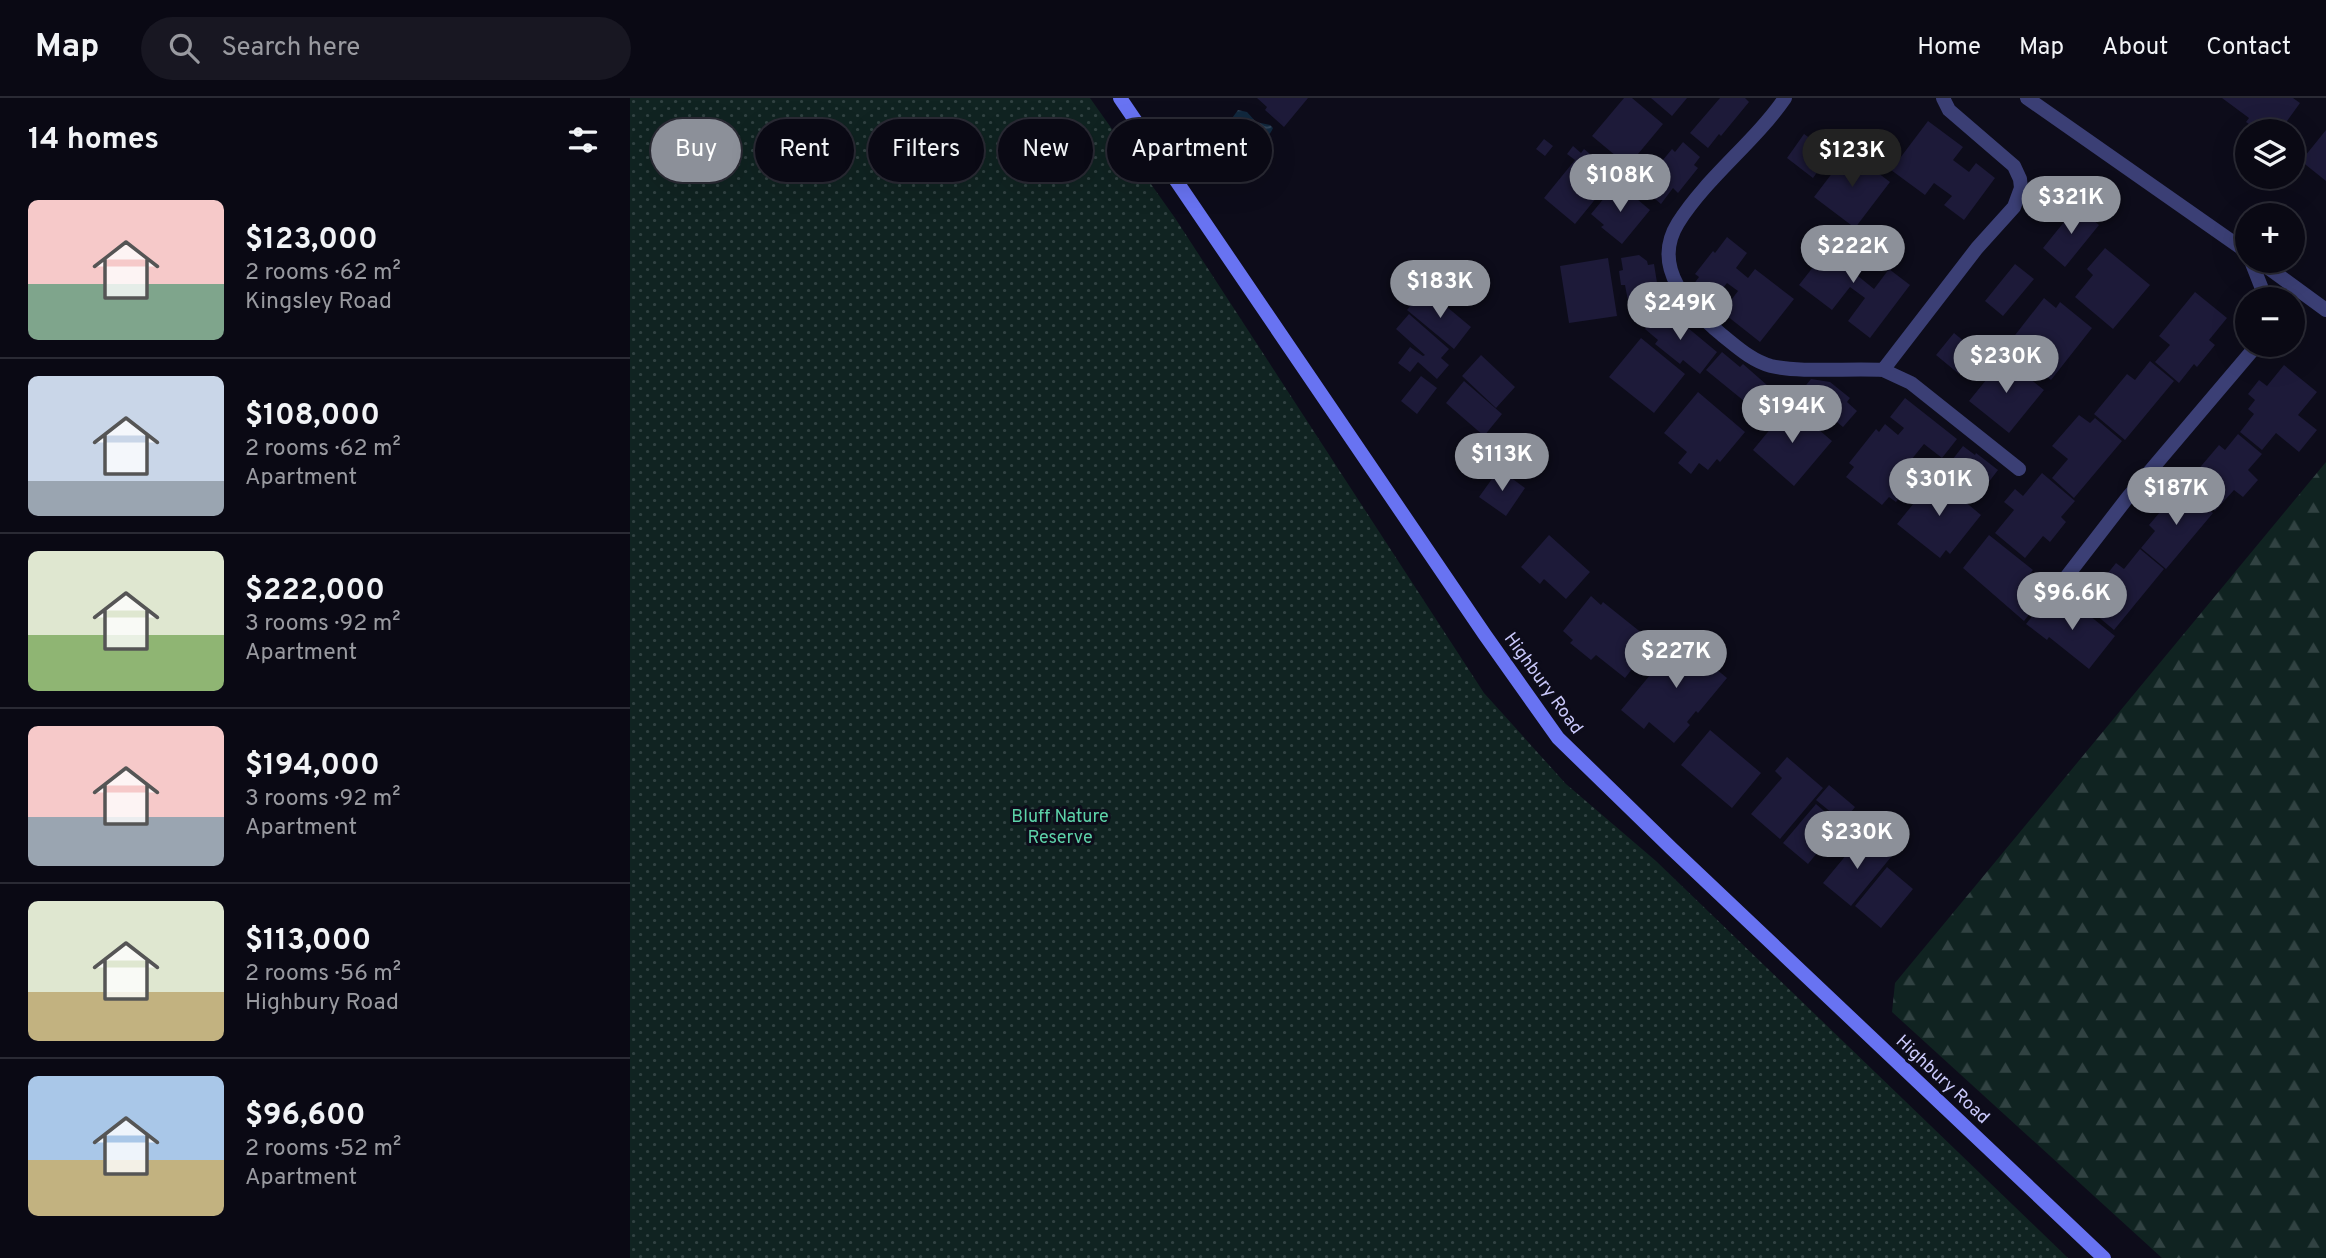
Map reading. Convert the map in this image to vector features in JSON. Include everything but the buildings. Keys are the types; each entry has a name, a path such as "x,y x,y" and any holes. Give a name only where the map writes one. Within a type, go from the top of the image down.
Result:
{"street":[{"name":"Highbury Road","path":"1120,98 1558,738 2104,1258"},
{"path":"1785,98 1772,118 1695,201 1677,225 1670,242 1670,263 1682,296 1698,315 1743,352 1760,362 1789,368 1883,370 1911,383 2019,469"},
{"path":"1883,370 1977,248 2014,206 2021,188 2014,166 1950,110 1943,98"},
{"path":"2027,98 2235,244"},
{"path":"2275,273 2326,310"},
{"path":"2057,589 2128,497 2247,357"}],"green space":[{"name":"Bluff Nature Reserve","path":"630,98 1090,98 1107,122 1107,182 1150,182 1484,693 1566,784 1656,861 2068,1258 630,1258"},
{"path":"2326,462 2326,1258 2162,1258 1892,1012 1895,983"}],"water":[{"path":"1238,110 1247,112 1253,119 1231,119"}]}
